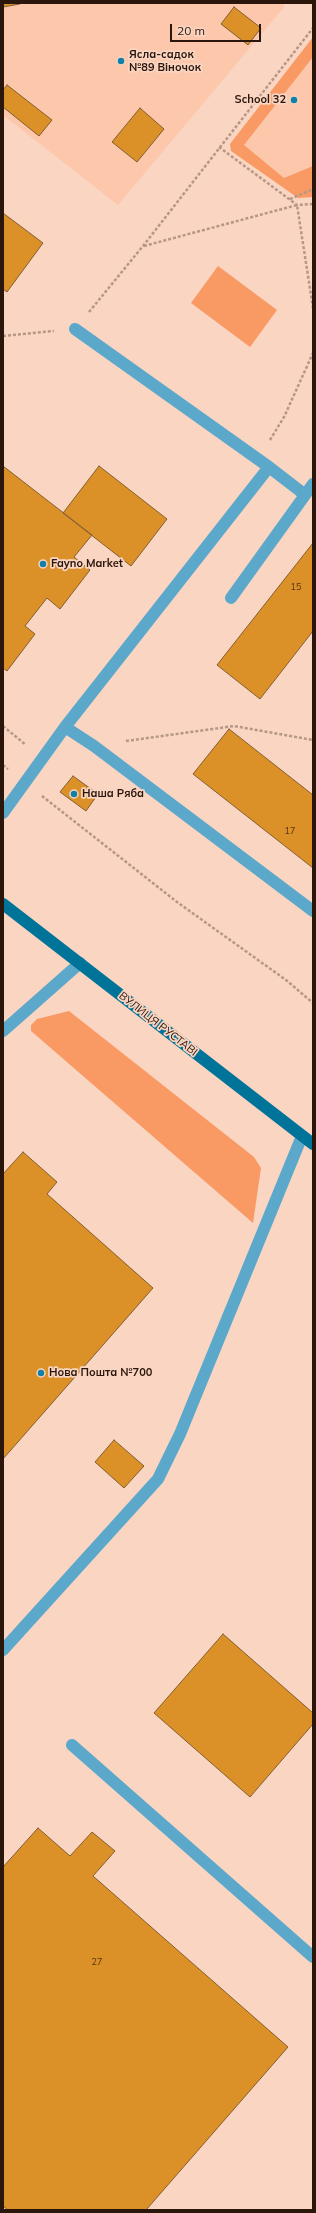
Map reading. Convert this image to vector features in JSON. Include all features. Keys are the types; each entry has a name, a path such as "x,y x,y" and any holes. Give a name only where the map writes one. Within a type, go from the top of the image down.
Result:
{"main road":[{"name":"ВУЛИЦЯ РУСТАВІ","path":"3,904 313,1144"}],"lane":[{"path":"75,329 268,466 304,494"},
{"path":"3,813 65,727 268,466"},
{"path":"231,598 304,494 313,484"},
{"path":"65,727 94,746 313,911"},
{"path":"3,1031 80,963"},
{"path":"3,1650 158,1479 180,1434 302,1136"},
{"path":"72,1745 313,1957"}],"path":[{"path":"3,336 75,329 143,246 313,28"},
{"path":"219,147 298,205 313,308"},
{"path":"289,199 313,189"},
{"path":"143,246 298,205 313,204"},
{"path":"258,459 284,417 313,353"},
{"path":"94,746 234,726 313,740"},
{"path":"26,783 177,902 286,980 313,1003"}],"shaded area":[{"name":"Ясла-садок №89 Віночок","path":"3,3 283,3 284,7 118,205 3,115"},
{"path":"313,37 313,57 244,145 284,178 313,166 313,197 298,198 231,151 230,144"},
{"name":"School 32","path":"313,51 313,175 285,186 236,148"},
{"path":"218,266 277,310 250,347 191,303"},
{"path":"69,1011 254,1157 261,1168 253,1223 31,1031 31,1025 37,1019"}],"building":[{"path":"3,3 20,3 20,4 3,7"},
{"path":"234,7 261,28 248,45 221,24"},
{"path":"7,85 52,120 39,136 3,107 3,90"},
{"path":"140,108 164,129 137,162 112,142"},
{"path":"3,213 43,243 7,292 3,289"},
{"name":"Fayno Market","path":"3,466 92,535 74,557 90,570 60,609 47,598 25,626 35,634 7,671 3,668"},
{"path":"99,466 167,519 131,566 63,513"},
{"path":"313,543 313,631 260,699 217,665"},
{"path":"229,729 313,795 313,868 193,774"},
{"path":"73,776 98,794 86,811 60,792"},
{"name":"Нова Пошта №700","path":"23,1152 57,1182 47,1194 153,1288 3,1459 3,1174"},
{"path":"114,1440 144,1466 124,1488 95,1462"},
{"path":"223,1634 313,1713 313,1724 250,1797 154,1713"},
{"path":"38,1828 70,1856 92,1832 115,1851 93,1876 288,2047 146,2210 8,2210 3,2206 3,1867"}],"place":[{"name":"Ясла-садок №89 Віночок","path":"121,61"},
{"name":"School 32","path":"294,100"},
{"name":"Fayno Market","path":"43,564"},
{"name":"Наша Ряба","path":"74,794"},
{"name":"Нова Пошта №700","path":"41,1373"}]}
